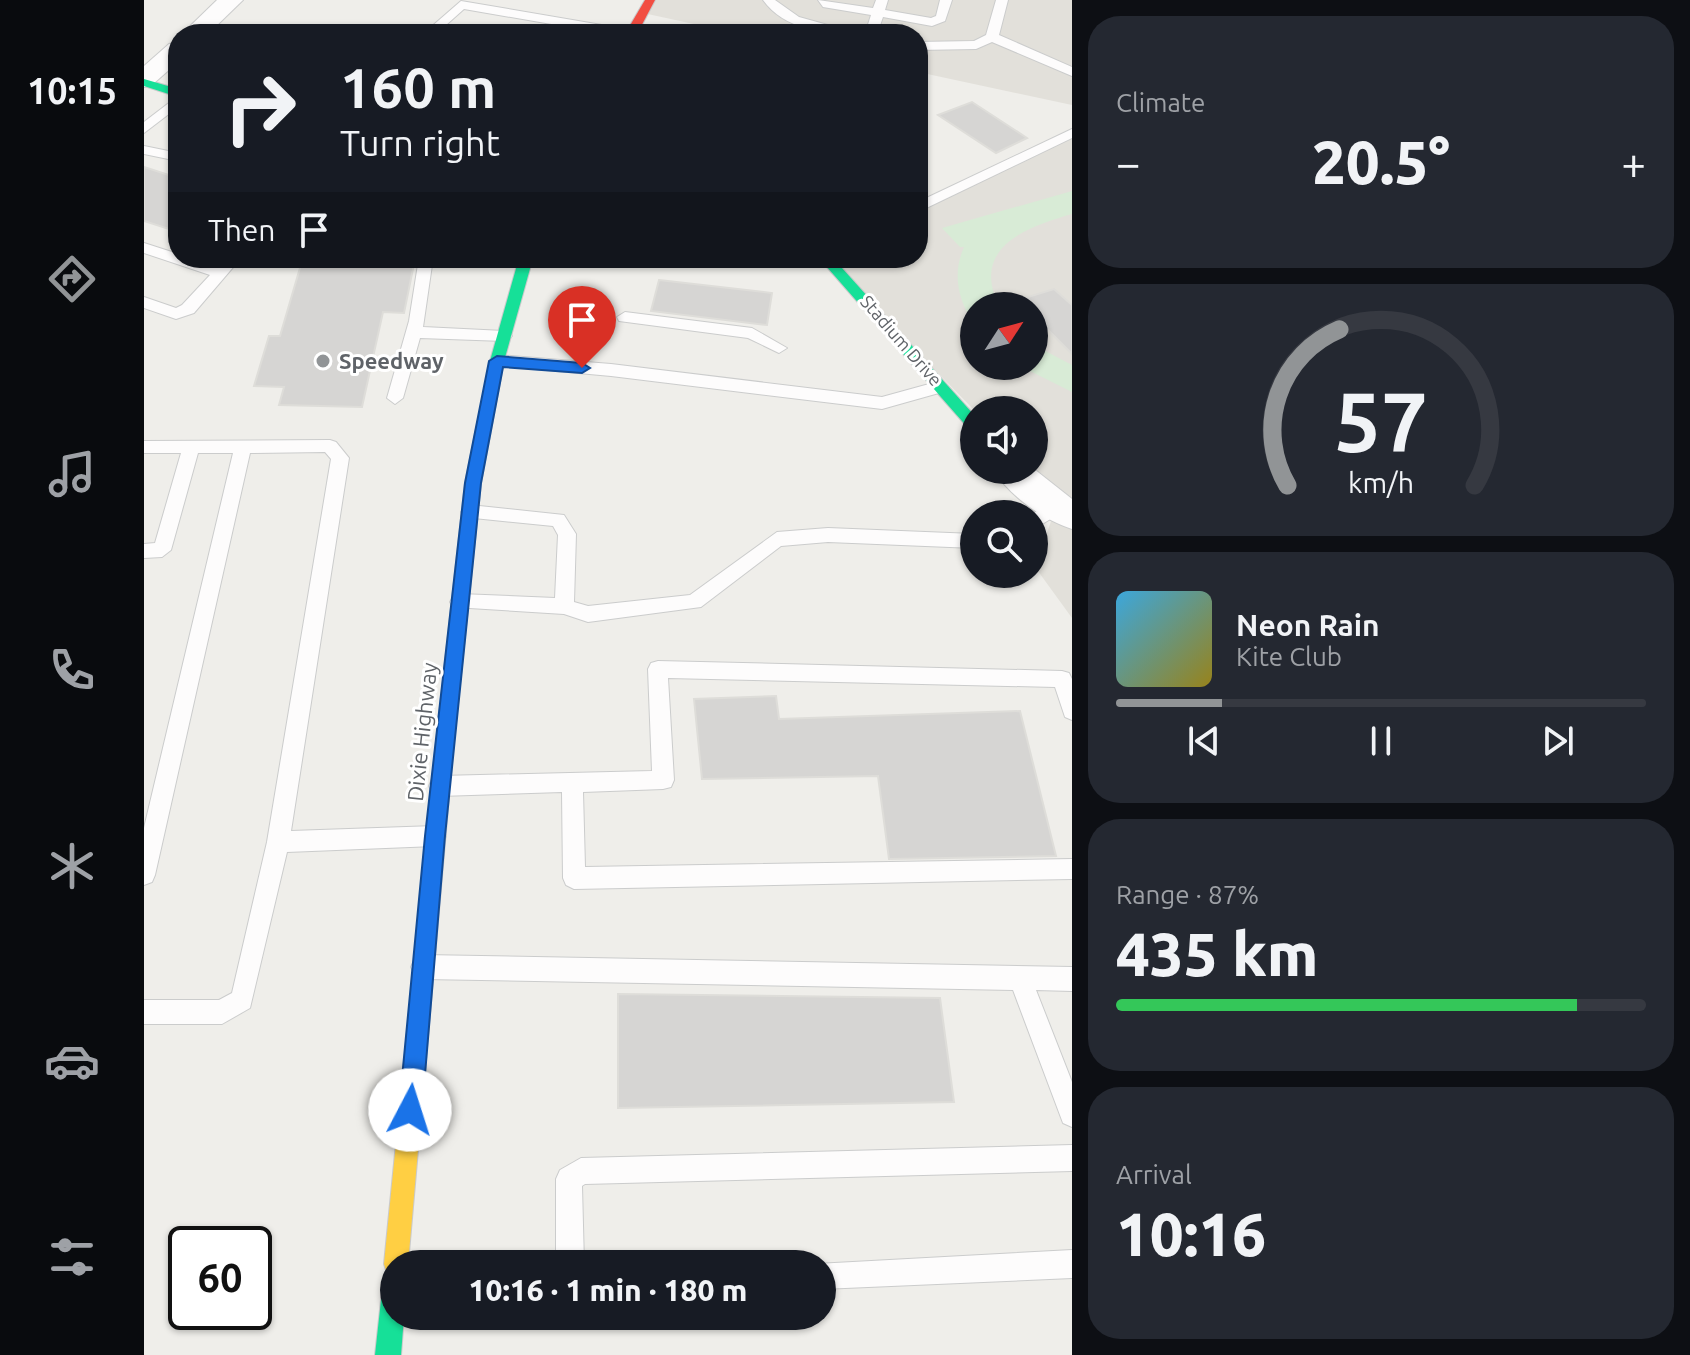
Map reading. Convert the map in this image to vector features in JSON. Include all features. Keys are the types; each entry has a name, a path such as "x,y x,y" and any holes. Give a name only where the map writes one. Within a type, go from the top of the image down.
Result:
{"main road":[{"path":"637,24 650,0"},
{"path":"144,81 168,89"},
{"name":"Dixie Highway","path":"397,1250 435,836 470,512 481,428 523,268"},
{"name":"Stadium Drive","path":"835,268 960,409"},
{"path":"388,1355 390,1330"}],"street":[{"path":"205,24 231,0"},
{"path":"144,81 168,58"},
{"path":"1025,484 1054,515"}],"lane":[{"path":"769,0 772,7 798,21 811,24"},
{"path":"824,0 827,4 880,6 932,22 941,18 946,0"},
{"path":"928,46 976,45 992,37 1002,0"},
{"path":"441,24 461,5 545,24"},
{"path":"992,37 1072,72"},
{"path":"144,129 168,109"},
{"path":"928,203 1072,133"},
{"path":"144,150 168,155"},
{"path":"144,248 168,256"},
{"path":"205,268 220,273"},
{"path":"144,302 176,314 188,309 225,268"},
{"path":"395,398 414,332 424,268"},
{"path":"625,317 752,333 779,348"},
{"path":"414,332 504,336"},
{"path":"497,361 611,370 882,403 940,387"},
{"path":"144,875 243,446"},
{"path":"144,447 330,446 340,458 278,842 242,1000 222,1012 144,1012"},
{"path":"144,551 162,550 191,447"},
{"path":"470,512 558,520 567,534 564,606"},
{"path":"460,602 564,606 588,614 694,602 777,539 828,535 960,540"},
{"path":"440,786 663,780 658,669 1062,679 1072,711"},
{"path":"572,781 574,878 1072,869"},
{"path":"278,842 435,836"},
{"path":"423,967 1072,979"},
{"path":"1020,978 1072,1114"},
{"path":"570,1250 569,1179 581,1171 1072,1158"},
{"path":"836,1274 1072,1264"}],"shaded area":[{"path":"650,0 1072,0 1072,105 928,74 928,24 694,24 643,13"},
{"path":"1072,133 1072,618 1048,585 1048,530 1056,507 1042,484 1048,484 1048,396 960,396 836,268 928,268 928,203"}],"green space":[{"path":"1072,191 1072,214 1021,233 997,254 992,269 994,292 960,293 958,267 964,247 960,247 942,228"},
{"path":"1048,352 1072,365 1072,392 1048,380"}],"building":[{"path":"972,102 1027,138 996,153 938,115"},
{"path":"144,167 168,175 168,229 144,221"},
{"path":"300,268 413,268 404,313 383,312 362,407 279,405 284,387 254,386 269,336 280,336"},
{"path":"659,280 772,293 767,325 651,311"},
{"path":"1054,289 1072,305 1072,354 1048,330 1048,292 1044,292"},
{"path":"776,696 779,719 1020,711 1056,856 889,859 878,776 702,779 694,699"},
{"path":"618,994 940,998 954,1102 618,1108"}],"traffic: fast":[{"path":"144,82 168,90"},
{"path":"444,751 473,483 497,361 523,268"},
{"path":"835,268 960,409"},
{"path":"388,1355 390,1330"}],"traffic: slow":[{"path":"397,1250 444,751"}],"traffic: jam":[{"path":"637,24 650,0"}],"place":[{"name":"Speedway","path":"323,361"}],"route":[{"path":"410,1110 435,836 481,428 497,361 582,368"}]}
